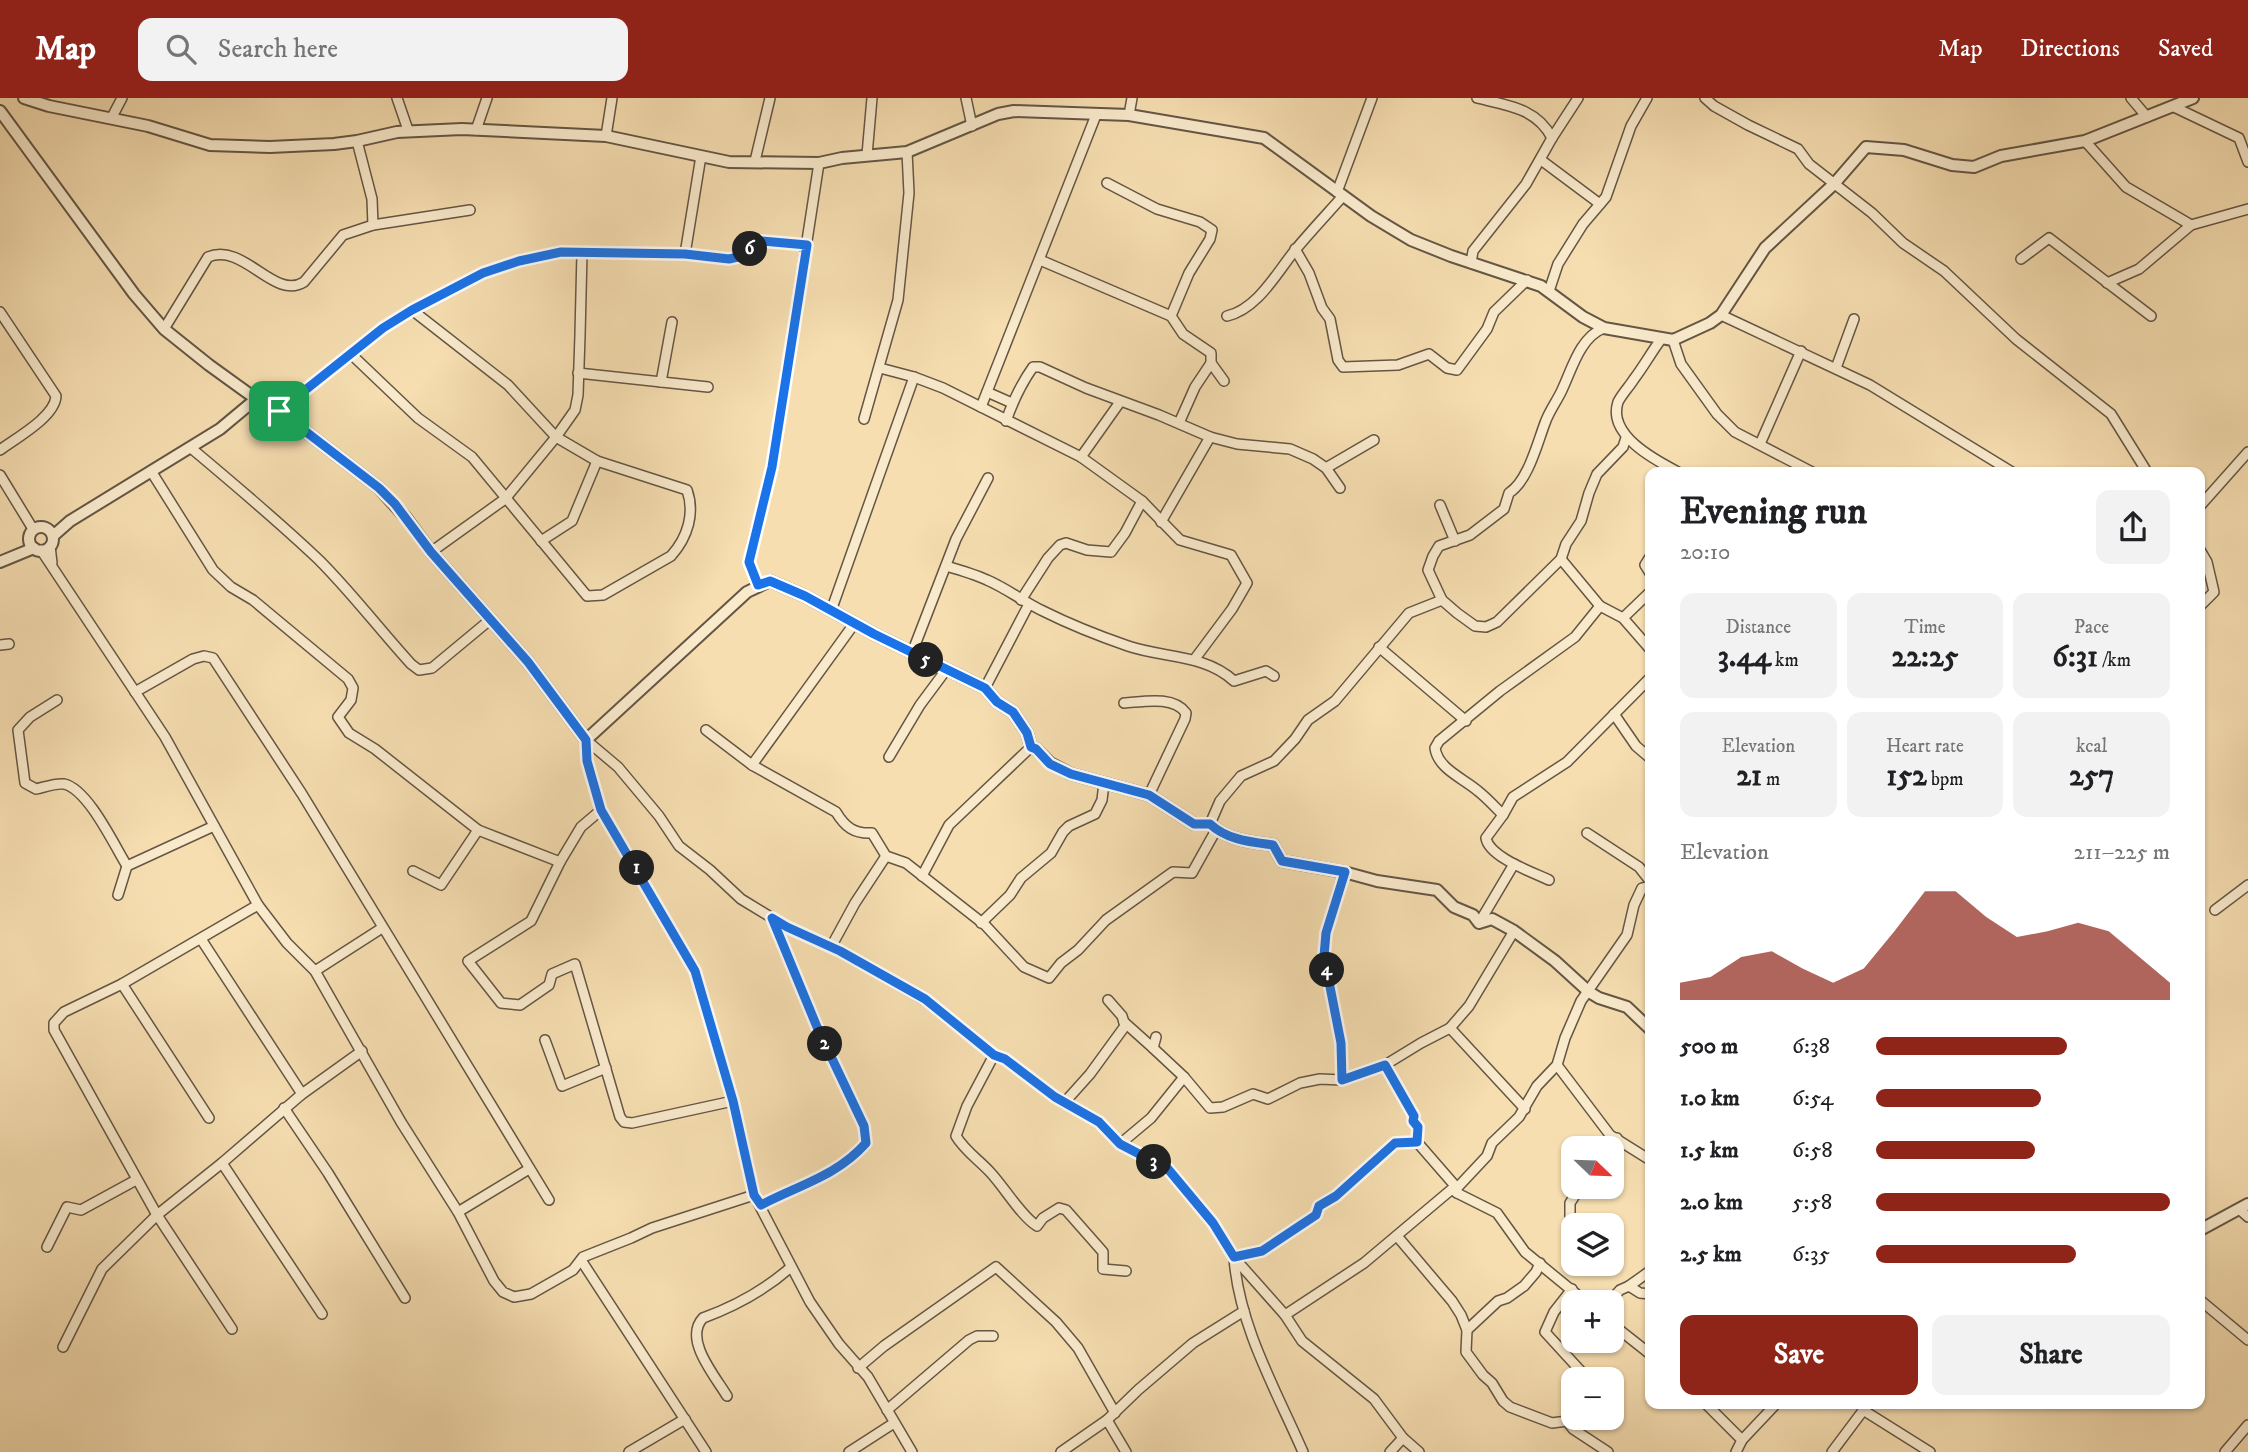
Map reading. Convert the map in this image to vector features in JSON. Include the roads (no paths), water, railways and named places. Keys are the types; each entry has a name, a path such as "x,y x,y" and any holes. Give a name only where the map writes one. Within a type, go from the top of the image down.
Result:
{"street":[{"path":"24,98 49,106 112,117 210,145 270,147 357,141 408,131 476,130 606,136 729,162 819,163 907,152 998,114 1014,111 1129,115 1264,138 1340,194 1411,240 1471,263 1527,280 1549,291 1583,317 1604,328 1667,339 1710,323 1721,316 1765,248 1834,184 1866,147 1904,150 1952,165 1974,167 2001,156 2085,141 2193,98"},
{"path":"112,117 122,98"},
{"path":"397,98 408,131"},
{"path":"476,130 487,98"},
{"path":"606,136 612,98"},
{"path":"755,161 770,98"},
{"path":"867,155 872,98"},
{"path":"966,98 972,126"},
{"path":"1129,115 1132,98"},
{"path":"1227,316 1240,313 1272,281 1340,194 1372,98"},
{"path":"1477,98 1527,112 1545,125 1552,138"},
{"path":"1471,263 1473,251 1526,184 1578,98"},
{"path":"1549,291 1558,264 1583,224 1609,190 1631,126 1647,98"},
{"path":"1704,98 1741,121 1798,149 1810,164 1872,213 1903,243 1944,271 2016,339 2111,414 2144,467"},
{"path":"2131,98 2147,117"},
{"path":"2174,107 2239,138 2248,162"},
{"path":"0,111 134,294 164,329 256,399 279,411 379,488 407,519 431,552 528,662 586,740 618,767 659,816 679,846 741,899 925,999 994,1055 1005,1059 1064,1103 1099,1122 1120,1144 1168,1169 1213,1223 1235,1259 1265,1296 1285,1315 1302,1341 1374,1399 1403,1438 1419,1452"},
{"path":"981,407 1096,115"},
{"path":"357,141 372,199 373,225"},
{"path":"2085,141 2126,187 2191,225"},
{"path":"864,419 898,300 909,193 907,152"},
{"path":"685,254 701,156"},
{"path":"1541,160 1600,204"},
{"path":"758,585 749,562 750,554 772,467 819,163"},
{"path":"1107,183 1157,209 1200,222 1212,230 1210,239 1180,292 1171,316"},
{"path":"2107,283 2139,269 2191,225 2248,209"},
{"path":"164,329 208,257 223,254 235,258 284,286 296,287 304,282 343,234 373,225 470,210"},
{"path":"2021,259 2049,238 2151,316"},
{"path":"279,411 383,328 483,273 519,261 561,252 685,254 729,259 738,257 761,241 807,245"},
{"path":"1295,249 1309,273 1322,308 1330,319 1338,360 1343,367 1398,365 1429,354 1447,368 1457,370 1487,329 1494,312 1527,280"},
{"path":"431,552 505,499 575,410 582,253"},
{"path":"1040,260 1171,316 1183,334 1210,353 1211,363 1224,381"},
{"path":"352,355 418,418 472,457 587,596 603,594 671,555 680,547 692,505 687,490 597,461 556,437 508,385 412,310"},
{"path":"0,312 56,396 50,412 0,450"},
{"path":"1721,316 1870,385 2004,467"},
{"path":"1836,368 1854,319"},
{"path":"661,382 672,322"},
{"path":"0,332 9,326"},
{"path":"1604,328 1598,330 1581,349 1544,425 1538,447 1520,486 1509,493 1504,509 1470,535 1439,546 1433,556 1429,569 1442,600 1475,626 1486,627 1497,622 1560,559 1581,521 1597,474 1623,447 1626,438"},
{"path":"1667,339 1619,402 1617,413 1626,438 1654,460 1668,467"},
{"path":"1667,339 1681,364 1717,414 1735,432 1801,467"},
{"path":"1760,444 1801,351"},
{"path":"1179,423 1195,387 1211,363"},
{"path":"1006,421 1012,403 1033,367 1040,368 1210,437 1237,444 1290,449 1313,458 1326,468 1340,488"},
{"path":"880,368 943,387 1081,457 1142,501 1180,540 1231,555 1247,583 1232,609 1194,660"},
{"path":"578,373 708,387"},
{"path":"831,611 914,377"},
{"path":"987,392 1012,403"},
{"path":"0,562 11,559 191,448 220,429 256,399"},
{"path":"1081,457 1120,402"},
{"path":"1161,522 1210,437"},
{"path":"1326,468 1374,440"},
{"path":"191,448 320,561 419,670 432,668 491,620"},
{"path":"2205,500 2248,452"},
{"path":"541,541 572,521 597,461"},
{"path":"151,471 213,570 348,679 354,688 351,700 338,717 349,733 375,749 478,830 560,862"},
{"path":"0,475 52,565 165,737 258,905 287,943 316,971 401,1122 458,1212 494,1281 503,1292 514,1297 531,1294 573,1270 583,1256 652,1228 754,1195"},
{"path":"912,653 956,539 988,478"},
{"path":"985,688 1048,558 1060,545 1072,544 1087,550 1111,552 1142,501"},
{"path":"1440,505 1455,541"},
{"path":"1560,559 1600,606 1623,618 1645,643"},
{"path":"2205,559 2214,592 2205,601"},
{"path":"946,566 988,580 1025,602 1095,635 1149,652 1194,660 1218,668 1234,681 1266,671 1274,676"},
{"path":"586,740 747,592 770,581 985,688 997,702 1013,712 1027,733 1031,747 1050,764 1071,774 1149,795 1194,824 1213,827 1239,840 1273,845 1282,861 1345,872 1377,881 1437,890 1454,907 1473,915 1479,923"},
{"path":"1623,618 1645,597"},
{"path":"706,730 752,765 836,812 843,824 859,834 872,833 886,856 905,863 982,923 1024,967 1049,978 1106,920 1173,872 1192,873 1213,827 1220,801 1241,776 1274,761 1295,739 1308,720 1335,701 1409,613 1442,600"},
{"path":"1503,815 1479,791 1446,768 1436,756 1435,748 1439,741 1500,691 1575,636 1600,606"},
{"path":"752,765 854,624"},
{"path":"1380,647 1466,721"},
{"path":"135,692 193,659 204,656 213,658 302,794 549,1200"},
{"path":"889,757 920,705 946,670"},
{"path":"1549,880 1514,864 1487,844 1486,838 1513,797 1567,762 1645,683"},
{"path":"57,700 30,717 18,730 25,783 36,789 66,785 79,792 93,807 127,866"},
{"path":"1124,703 1164,701 1182,708 1186,713 1149,795"},
{"path":"1614,714 1636,746 1645,754"},
{"path":"586,740 587,761 601,810 695,971 733,1101 754,1195 810,1302 858,1368 868,1377 912,1452"},
{"path":"922,876 949,825 1031,747"},
{"path":"982,923 1010,895 1021,878 1051,853 1069,826 1095,814 1102,800 1104,783"},
{"path":"601,810 581,827 560,862 531,922 468,961 500,1003 520,1005 549,985 552,974 575,964 620,1118 624,1122 632,1123 733,1101"},
{"path":"118,895 127,866 214,826"},
{"path":"413,871 441,885 478,830"},
{"path":"1587,833 1639,867 1645,876"},
{"path":"831,947 855,903 886,856"},
{"path":"1479,923 1514,864"},
{"path":"1342,1080 1341,1043 1324,956 1326,933 1345,872"},
{"path":"2215,910 2248,884"},
{"path":"1457,1190 1487,1156 1492,1143 1525,1109 1537,1086 1557,1065 1581,1001 1627,936 1634,905 1645,886"},
{"path":"232,1329 136,1180 54,1030 56,1018 64,1012 122,984 258,905"},
{"path":"761,1205 826,1176 852,1159 866,1143 864,1126 817,1027 772,918"},
{"path":"1479,923 1492,919 1514,931 1555,961 1589,992 1598,998 1627,1007 1645,1024"},
{"path":"316,971 382,928"},
{"path":"1124,1022 1184,1077 1210,1108 1223,1107 1253,1094 1268,1100 1300,1083 1320,1079 1342,1080 1385,1065 1450,1028 1460,1020 1514,931"},
{"path":"201,939 302,1094"},
{"path":"122,984 209,1118"},
{"path":"1064,1103 1090,1074 1125,1026 1122,1016 1108,1000"},
{"path":"1450,1028 1525,1109"},
{"path":"1153,1048 1156,1037"},
{"path":"545,1040 562,1086 606,1068"},
{"path":"63,1348 102,1269 157,1215 222,1163 284,1108 362,1051"},
{"path":"994,1055 967,1106 956,1136 995,1178 1021,1209 1025,1218 1037,1226 1043,1218 1059,1208 1066,1210 1103,1252 1103,1269 1126,1271"},
{"path":"1385,1065 1414,1116 1413,1121 1418,1127 1417,1142 1457,1190 1497,1213 1525,1252 1572,1289 1554,1312 1545,1332 1577,1367"},
{"path":"1557,1065 1612,1136"},
{"path":"1120,1144 1151,1118 1184,1077"},
{"path":"284,1108 328,1173 405,1298"},
{"path":"1235,1259 1262,1251 1316,1215 1319,1206 1336,1196 1395,1143 1417,1142"},
{"path":"1624,1143 1645,1157"},
{"path":"222,1163 322,1314"},
{"path":"458,1212 529,1168"},
{"path":"47,1247 68,1207 81,1210 136,1180"},
{"path":"1285,1315 1364,1263 1452,1189 1457,1190"},
{"path":"2205,1227 2244,1206 2248,1217"},
{"path":"1397,1236 1452,1301 1467,1330 1466,1352 1503,1401 1510,1407 1552,1423 1561,1420"},
{"path":"581,1259 706,1452"},
{"path":"1235,1259 1236,1287 1244,1311 1303,1452"},
{"path":"1467,1330 1498,1301 1524,1286 1540,1263"},
{"path":"727,1396 699,1349 695,1330 703,1318 769,1286 791,1267"},
{"path":"858,1368 884,1346 996,1267 1056,1322 1078,1348 1126,1452"},
{"path":"1620,1290 1645,1274"},
{"path":"1629,1286 1645,1294"},
{"path":"2205,1304 2248,1340"},
{"path":"1062,1452 1111,1416 1193,1343 1244,1311"},
{"path":"1624,1333 1645,1350"},
{"path":"887,1410 969,1340 977,1336 993,1336"},
{"path":"1711,1409 1742,1440"},
{"path":"1736,1452 1742,1440 1771,1409"},
{"path":"1832,1452 1864,1409"},
{"path":"1869,1409 1930,1452"},
{"path":"629,1452 685,1419"},
{"path":"849,1452 894,1423"},
{"path":"1578,1430 1581,1435 1608,1452"},
{"path":"2225,1452 2247,1430"},
{"path":"1390,1452 1403,1438"}]}
